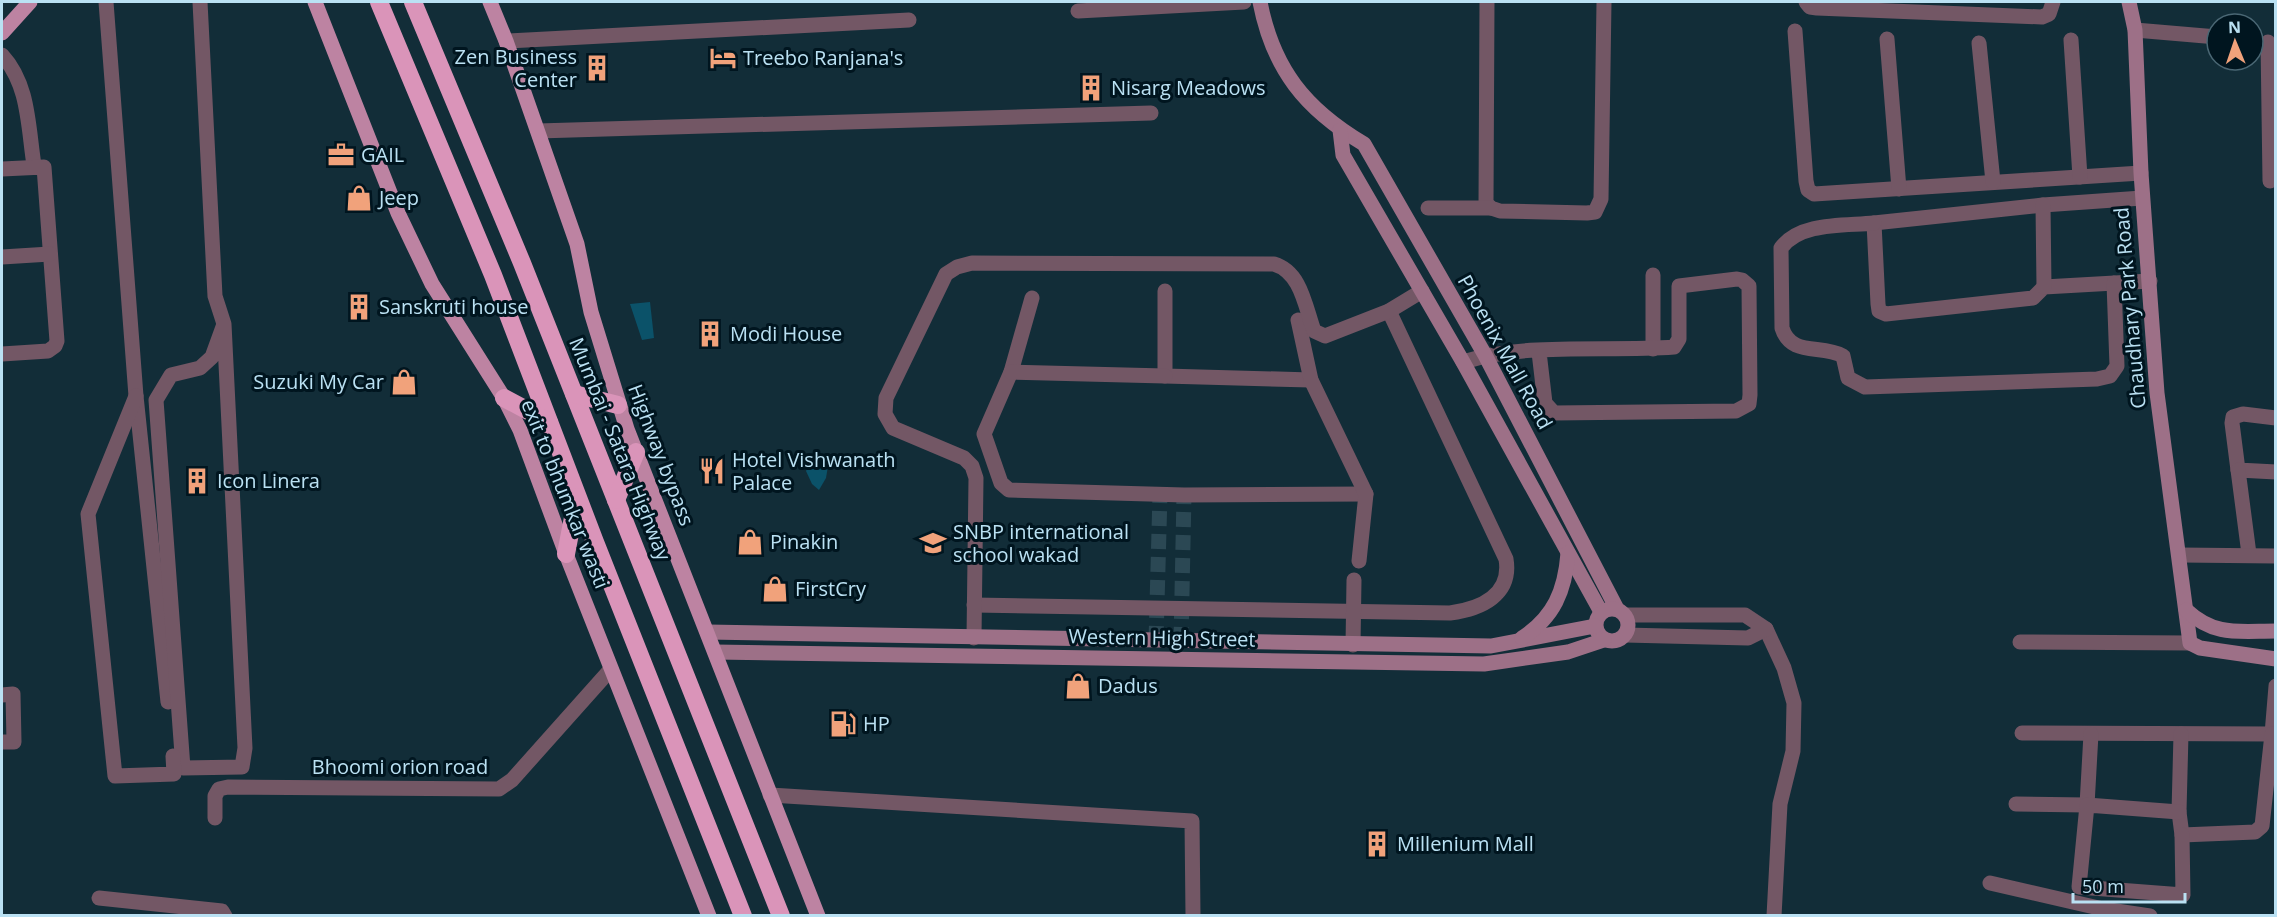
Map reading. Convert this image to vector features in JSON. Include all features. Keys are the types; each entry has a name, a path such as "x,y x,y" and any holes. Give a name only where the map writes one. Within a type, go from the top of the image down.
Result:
{"highway":[{"path":"379,2 493,275 577,495 743,915"},
{"name":"Mumbai - Satara Highway","path":"413,2 574,394 781,915"},
{"path":"574,394 618,405"},
{"path":"504,398 549,422"},
{"path":"616,500 636,452"},
{"path":"566,554 577,495"}],"main road":[{"path":"2,33 30,2"},
{"name":"exit to bhumkar wasti","path":"315,2 398,213 424,268 466,340 504,398 520,430 566,554 709,915"},
{"name":"Highway bypass","path":"490,2 578,244 591,312 618,405 818,915"}],"street":[{"path":"106,2 136,396 174,774 115,776 88,514 136,396"},
{"path":"200,2 215,296 224,324 245,748 242,767 183,768 156,400 171,375 200,368 212,357 224,324"},
{"path":"1078,11 1244,2"},
{"name":"Phoenix Mall Road","path":"1260,2 1266,34 1281,65 1316,108 1340,130 1364,144 1485,355 1621,612"},
{"path":"1487,2 1484,194 1491,208"},
{"path":"1428,208 1491,208 1500,211 1587,213 1594,212 1600,207 1604,2"},
{"path":"1806,2 1810,7 1816,8 2042,17 2049,14 2053,2"},
{"name":"Chaudhary Park Road","path":"2129,2 2135,30 2142,198 2157,393 2190,643"},
{"path":"506,41 909,20"},
{"path":"2135,30 2205,36"},
{"path":"1796,31 1808,190 1821,195 2141,172"},
{"path":"1887,39 1899,189"},
{"path":"2071,40 2080,177"},
{"path":"2265,41 2270,182"},
{"path":"1979,43 1993,182"},
{"path":"2,55 16,72 23,90 34,165"},
{"path":"538,131 1151,113"},
{"path":"1340,130 1343,155 1463,362 1568,553 1598,619 1604,639 1615,641 1625,635 1748,638 1766,629"},
{"path":"2,169 42,165 44,170 55,346 48,351 2,354"},
{"path":"2114,282 2116,366 2110,376 2097,379 1865,387 1848,378 1842,356 1835,352 1797,348 1785,339 1782,328 1781,248 1787,240 1803,230 2043,205 2142,198"},
{"path":"2043,205 2044,287"},
{"path":"1874,222 1878,303 1880,311 1886,314 2033,298 2044,287 2150,280"},
{"path":"2,257 50,254"},
{"path":"974,638 976,478 972,466 964,458 893,429 885,414 886,398 946,274 957,267 972,263 1274,264 1286,268 1295,277 1314,331 1325,336 1389,310 1422,291"},
{"path":"1653,275 1653,349"},
{"path":"1463,362 1485,355 1539,352 1653,349 1674,347 1679,343 1679,286 1737,279 1746,282 1749,286 1750,395 1749,404 1736,411 1554,413 1545,403 1539,352"},
{"path":"1165,291 1165,376"},
{"path":"1032,298 1011,372 984,434 1001,483 1009,490 1184,495 1366,494"},
{"path":"974,605 1353,612 1465,611 1492,601 1501,590 1508,571 1506,559 1389,310"},
{"path":"1298,320 1311,380 1366,494 1359,561"},
{"path":"1011,372 1311,380"},
{"path":"2249,554 2233,417 2243,414 2276,418"},
{"path":"1523,471 1540,462"},
{"path":"2238,470 2276,472"},
{"path":"1514,643 1548,617 1560,598 1566,578 1568,553"},
{"path":"2180,555 2276,556"},
{"path":"1353,645 1354,580"},
{"path":"2186,610 2201,624 2222,630 2276,631"},
{"path":"1598,619 1621,612 1745,615 1766,629 1784,668 1794,703 1794,751 1780,804 1774,915"},
{"path":"1621,612 1628,625 1625,635"},
{"name":"Western High Street","path":"708,632 1491,646 1514,643 1598,619"},
{"path":"861,635 861,654"},
{"name":"Western High Street","path":"715,652 1491,664 1568,652 1604,639"},
{"path":"1167,642 1167,659"},
{"path":"2020,642 2190,643 2200,648 2276,659"},
{"path":"1320,662 1321,644"},
{"name":"Bhoomi orion road","path":"215,818 215,796 219,789 499,789 512,780 611,669"},
{"path":"2182,835 2255,832 2262,826 2276,687"},
{"path":"2,695 13,694 14,742 2,742"},
{"path":"2022,733 2272,734"},
{"path":"2091,734 2079,887 2183,895 2182,835 2179,812 2181,734"},
{"path":"770,795 1192,821 1193,915"},
{"path":"2016,804 2087,805 2179,812"},
{"path":"1990,883 2103,909 2146,915"},
{"path":"99,898 222,911 225,915"}],"shaded area":[{"path":"650,302 654,338 642,340 630,304"},
{"path":"822,459 828,466 826,478 819,490 812,484 806,471 810,462"}],"tunnel":[{"path":"1156,641 1160,494"},
{"path":"1181,642 1184,495"}],"place":[{"name":"Treebo Ranjana's","path":"723,58"},
{"name":"Zen Business Center","path":"597,68"},
{"name":"Nisarg Meadows","path":"1091,88"},
{"name":"GAIL","path":"341,155"},
{"name":"Jeep","path":"359,198"},
{"name":"Sanskruti house","path":"359,307"},
{"name":"Modi House","path":"710,334"},
{"name":"Suzuki My Car","path":"404,382"},
{"name":"Hotel Vishwanath Palace","path":"712,471"},
{"name":"Icon Linera","path":"197,481"},
{"name":"Pinakin","path":"750,542"},
{"name":"SNBP international school wakad","path":"933,543"},
{"name":"FirstCry","path":"775,589"},
{"name":"Dadus","path":"1078,686"},
{"name":"HP","path":"843,724"},
{"name":"Millenium Mall","path":"1377,844"}]}
